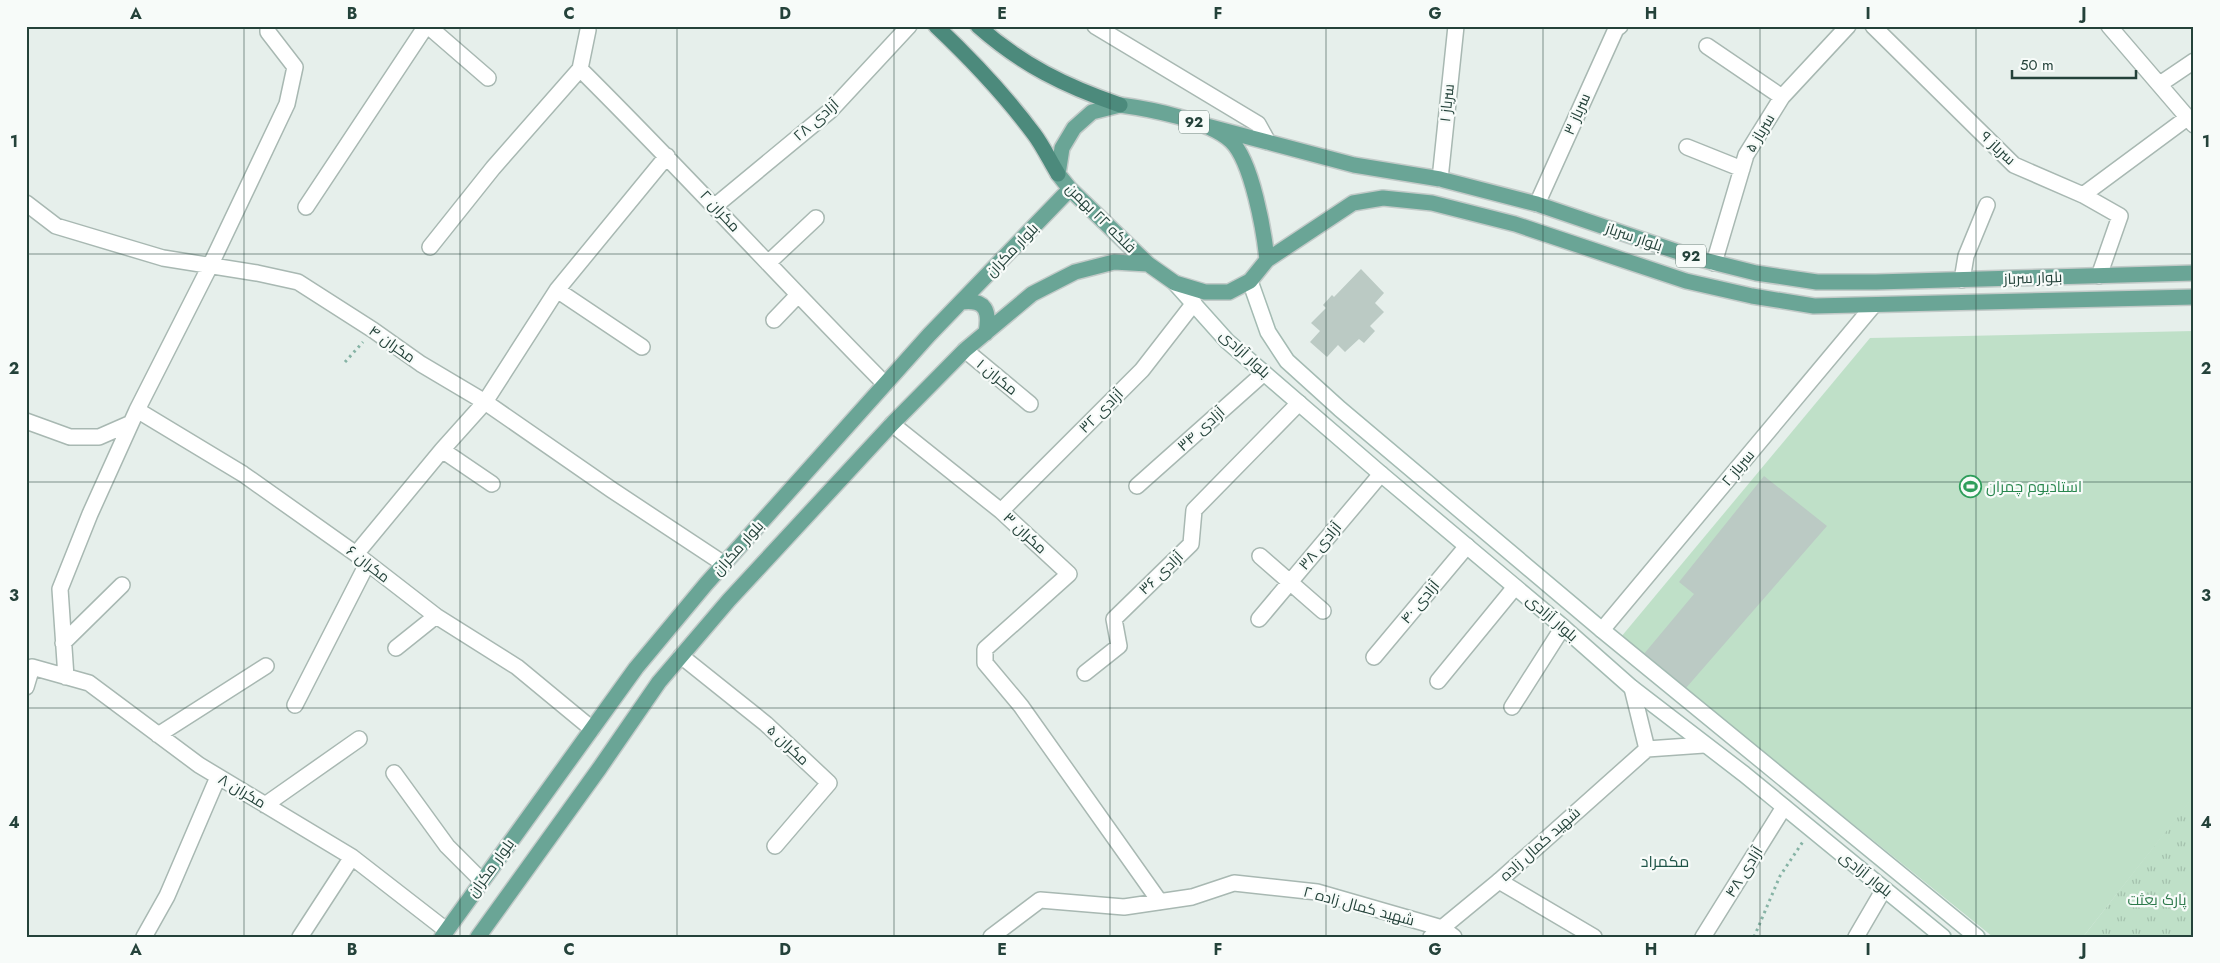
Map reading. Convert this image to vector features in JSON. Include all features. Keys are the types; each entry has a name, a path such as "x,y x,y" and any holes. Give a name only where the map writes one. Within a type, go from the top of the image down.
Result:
{"highway":[{"name":"92","path":"936,26 983,73 1012,107 1035,136 1058,174"},
{"name":"92","path":"978,26 1003,48 1039,72 1082,92 1120,105"}],"main road":[{"name":"فلکه ۲۲ بهمن","path":"1120,105 1148,109 1203,125 1231,141 1244,162 1265,237 1267,260 1250,281 1229,292 1205,292 1175,283 1148,264 1070,189 1058,174 1062,148 1074,128 1092,112 1120,105"},
{"name":"بلوار سرباز","path":"1203,125 1354,165 1440,179 1537,204 1714,263 1756,273 1817,282 2194,273"},
{"name":"بلوار مکران","path":"444,934 636,668 724,564 885,384 1070,189"},
{"name":"بلوار سرباز","path":"1267,260 1353,203 1383,198 1432,203 1515,224 1686,281 1752,296 1814,306 2194,297"},
{"name":"بلوار مکران","path":"478,937 659,682 729,600 892,424 965,350 1032,294 1075,272 1114,262 1148,264"},
{"path":"961,302 974,301 986,309 988,315 986,333"}],"street":[{"path":"66,677 60,589 90,514 134,417 210,266 287,104 295,67 268,32 268,26"},
{"path":"306,207 427,26 488,78"},
{"name":"آزادی ۲۸","path":"715,206 831,110 909,26"},
{"path":"1094,26 1258,124 1268,142"},
{"name":"سرباز ۱","path":"1440,179 1456,26"},
{"name":"سرباز ۳","path":"1537,204 1616,29 1620,26"},
{"name":"سرباز ۵","path":"1714,263 1746,155 1782,97 1848,26"},
{"name":"سرباز ۹","path":"1873,26 2014,165 2083,195 2120,216 2099,276"},
{"path":"2083,195 2191,122 2109,26"},
{"path":"430,247 493,168 580,69 588,30"},
{"path":"1707,46 1782,97"},
{"path":"2160,84 2194,60"},
{"name":"مکران ۲","path":"580,69 667,156 798,296 885,384"},
{"path":"1687,147 1742,169"},
{"path":"295,705 362,559 442,450 485,402 557,290 667,156"},
{"name":"مکران ۴","path":"26,202 56,226 163,258 298,282 373,330 421,364 485,402 612,490 724,564"},
{"path":"1962,280 1966,256 1987,205"},
{"path":"768,263 816,218"},
{"name":"بلوار آزادی","path":"1250,281 1268,332 1287,361 1340,409 1602,630 1977,937"},
{"name":"بلوار آزادی","path":"1175,283 1228,340 1264,373 1632,688 1784,807 1943,937"},
{"path":"557,290 642,347"},
{"path":"774,320 798,296"},
{"name":"آزادی ۳۲","path":"1001,511 1142,370 1194,303"},
{"name":"سرباز ۲","path":"1602,630 1873,306"},
{"name":"مکران ۱","path":"965,350 1030,404"},
{"name":"آزادی ۳۴","path":"1137,486 1264,373"},
{"name":"آزادی ۳۶","path":"1085,672 1119,646 1114,619 1191,544 1194,510 1299,403"},
{"path":"26,421 70,437 98,437 134,417"},
{"name":"مکران ۶","path":"134,417 243,474 362,559 436,616 517,667 592,729"},
{"name":"مکران ۳","path":"892,424 1001,511 1069,574 986,649 985,663 1021,706 1160,902"},
{"path":"442,450 492,484"},
{"name":"آزادی ۳۸","path":"1259,618 1381,474"},
{"name":"آزادی ۴۰","path":"1374,657 1467,546"},
{"path":"1260,556 1291,581 1323,611"},
{"path":"64,643 122,585"},
{"path":"1438,681 1515,587"},
{"path":"396,648 436,616"},
{"path":"1512,707 1563,627"},
{"name":"مکران ۵","path":"682,656 766,724 829,783 775,846"},
{"path":"158,735 266,666"},
{"name":"مکران ۸","path":"26,687 32,667 89,683 199,765 352,857 444,934"},
{"path":"1632,688 1647,748 1704,744"},
{"path":"265,805 359,739"},
{"name":"شهید کمال زاده","path":"1442,934 1647,748"},
{"path":"394,773 447,846 482,881"},
{"path":"144,937 167,896 218,777"},
{"name":"آزادی ۴۸","path":"1703,937 1784,807"},
{"path":"300,937 352,857"},
{"path":"1499,882 1594,937"},
{"name":"شهید کمال زاده ۲","path":"991,937 1040,900 1124,908 1192,898 1234,883 1317,892 1442,934"},
{"path":"1856,937 1884,889"}],"path":[{"path":"346,362 373,330"},
{"path":"1754,937 1780,876 1811,829"}],"green space":[{"name":"استادیوم چمران","path":"2194,331 2194,796 2083,937 1993,937 1621,637 1870,338"},
{"name":"پارک بعثت","path":"2194,795 2194,937 2083,937"}],"building":[{"path":"1361,269 1384,293 1375,303 1384,312 1370,326 1375,331 1364,343 1359,339 1345,352 1338,345 1327,357 1310,342 1320,331 1311,323 1326,308 1323,305 1332,295 1334,297"},
{"path":"1764,476 1827,526 1686,688 1643,655 1694,594 1679,582"}],"place":[{"name":"استادیوم چمران","path":"1970,487"}],"district":[{"name":"مکمراد","path":"1665,861"}]}
